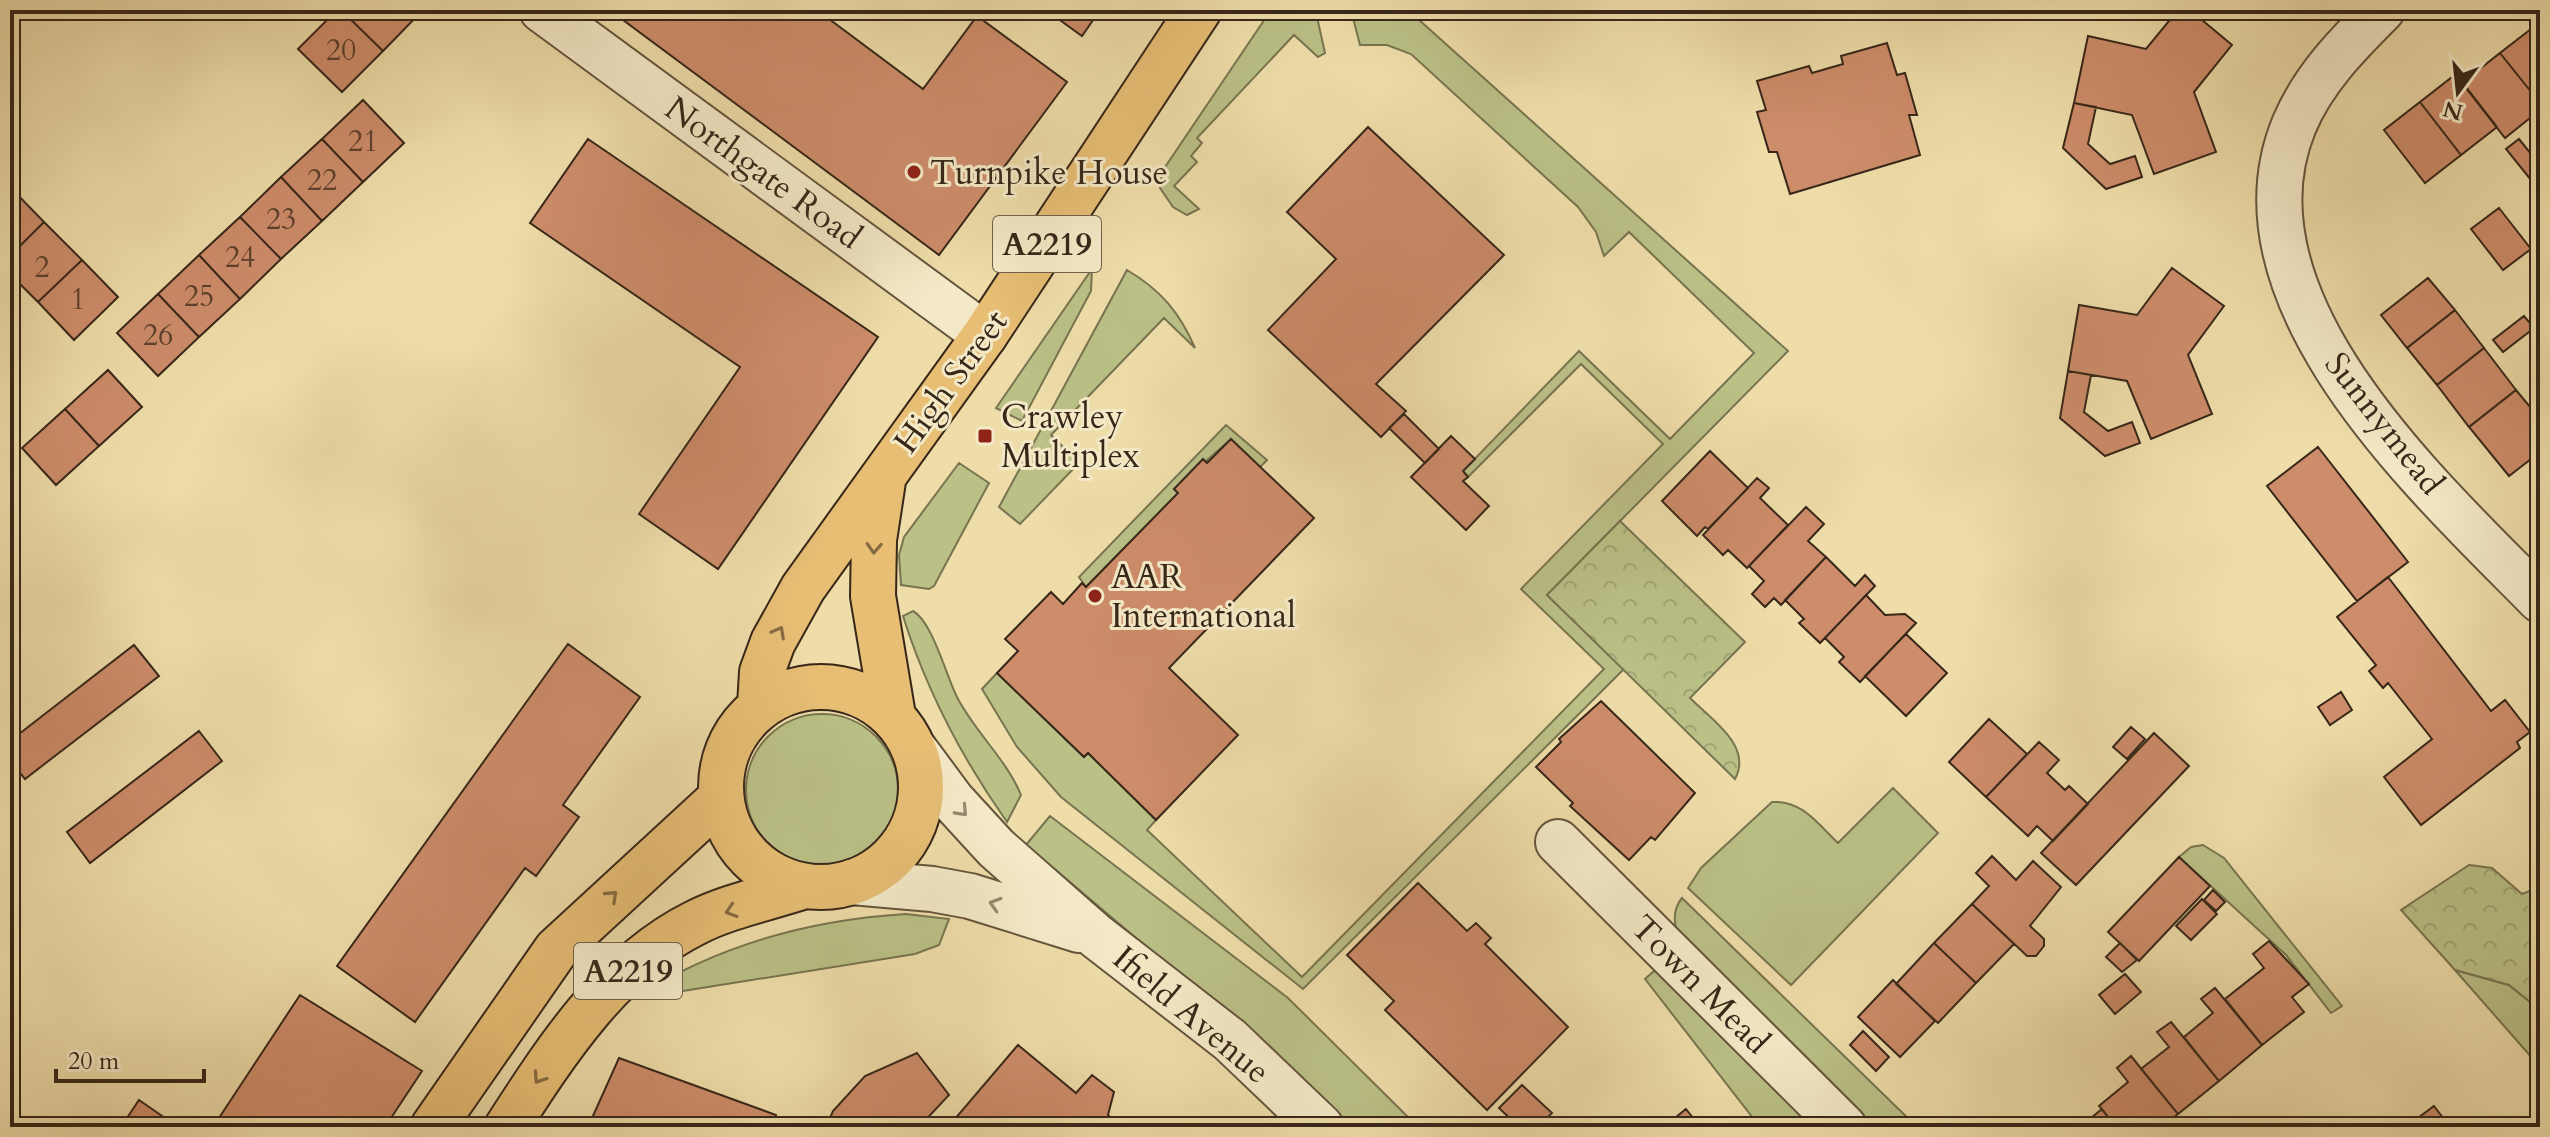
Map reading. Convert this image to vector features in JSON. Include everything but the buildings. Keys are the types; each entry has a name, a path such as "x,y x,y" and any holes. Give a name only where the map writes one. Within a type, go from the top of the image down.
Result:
{"main road":[{"name":"High Street","path":"760,706 762,672 773,642 803,588 985,335 1199,10"},
{"name":"High Street","path":"885,471 874,540 873,596 904,733"},
{"name":"A2219","path":"814,686 842,689 869,699 904,733 921,776 921,804 912,829 897,853 877,870 852,882 826,887 805,886 769,872 739,846 727,823 721,798 723,765 734,735 760,706 786,692 814,686"},
{"name":"A2219","path":"433,1127 556,950 721,798"},
{"name":"A2219","path":"507,1127 544,1070 589,1012 646,953 696,922 805,886"}],"street":[{"name":"Northgate Road","path":"542,10 985,335"},
{"name":"Sunnymead","path":"2382,10 2315,85 2294,126 2281,172 2280,223 2292,274 2314,329 2342,379 2419,471 2540,600"},
{"name":"Ifield Avenue","path":"904,733 952,800 996,848 1096,936 1230,1040 1321,1127"},
{"name":"Town Mead","path":"1558,842 1844,1127"},
{"name":"Ifield Avenue","path":"852,882 932,889 970,896 1096,936"}],"green space":[{"path":"1271,10 1350,10 1317,17 1325,53 1318,57 1294,35 1197,138 1202,143 1191,156 1197,162 1174,186 1199,209 1187,215 1173,207 1160,188 1161,173"},
{"path":"1351,10 1408,10 1788,351 1547,595 1624,669 1303,989 1061,797 1017,747 982,689 997,673 1084,757 1088,753 1156,820 1147,830 1302,977 1604,669 1521,589 1663,444 1581,364 1468,477 1463,471 1579,351 1670,439 1754,353 1629,232 1604,256 1596,232 1578,207 1411,54 1387,45 1360,45"},
{"path":"1092,269 1091,291 1022,421 996,408"},
{"path":"1127,270 1168,303 1195,348 1164,318 1051,435 1079,463 1020,524 999,507"},
{"path":"1226,425 1267,460 1260,467 1231,439 1174,489 1178,493 1086,587 1079,577"},
{"path":"959,463 989,483 934,586 929,589 901,585 899,555 904,537"},
{"path":"1620,521 1745,642 1690,698 1734,744 1739,755 1735,779 1547,595"},
{"path":"913,611 932,637 964,710 1021,795 1007,822 960,748 934,697 903,616"},
{"path":"822,714 851,720 876,736 892,761 898,790 892,819 876,844 851,860 822,866 793,860 768,844 752,819 746,790 752,761 768,736 793,720"},
{"path":"1893,788 1938,833 1791,985 1688,888 1701,868 1772,802 1783,802 1801,809 1838,843"},
{"path":"1050,816 1288,998 1418,1127 1345,1127 1233,1020 1026,845"},
{"path":"2203,845 2224,858 2342,1006 2331,1013 2286,955 2179,857 2191,847"},
{"path":"2469,865 2492,868 2522,894 2540,887 2540,1010 2509,985 2455,970 2401,910"},
{"path":"1682,898 1917,1127 1869,1127 1686,952 1675,918"},
{"path":"906,914 949,919 939,945 915,954 633,999 696,964 764,939 834,922"},
{"path":"1664,970 1823,1127 1760,1127 1645,979 1654,971"},
{"path":"2455,970 2509,985 2540,1010 2540,1067"}],"place":[{"name":"Turnpike House","path":"914,172"},
{"name":"Crawley Multiplex","path":"985,436"},
{"name":"AAR International","path":"1095,596"}]}
